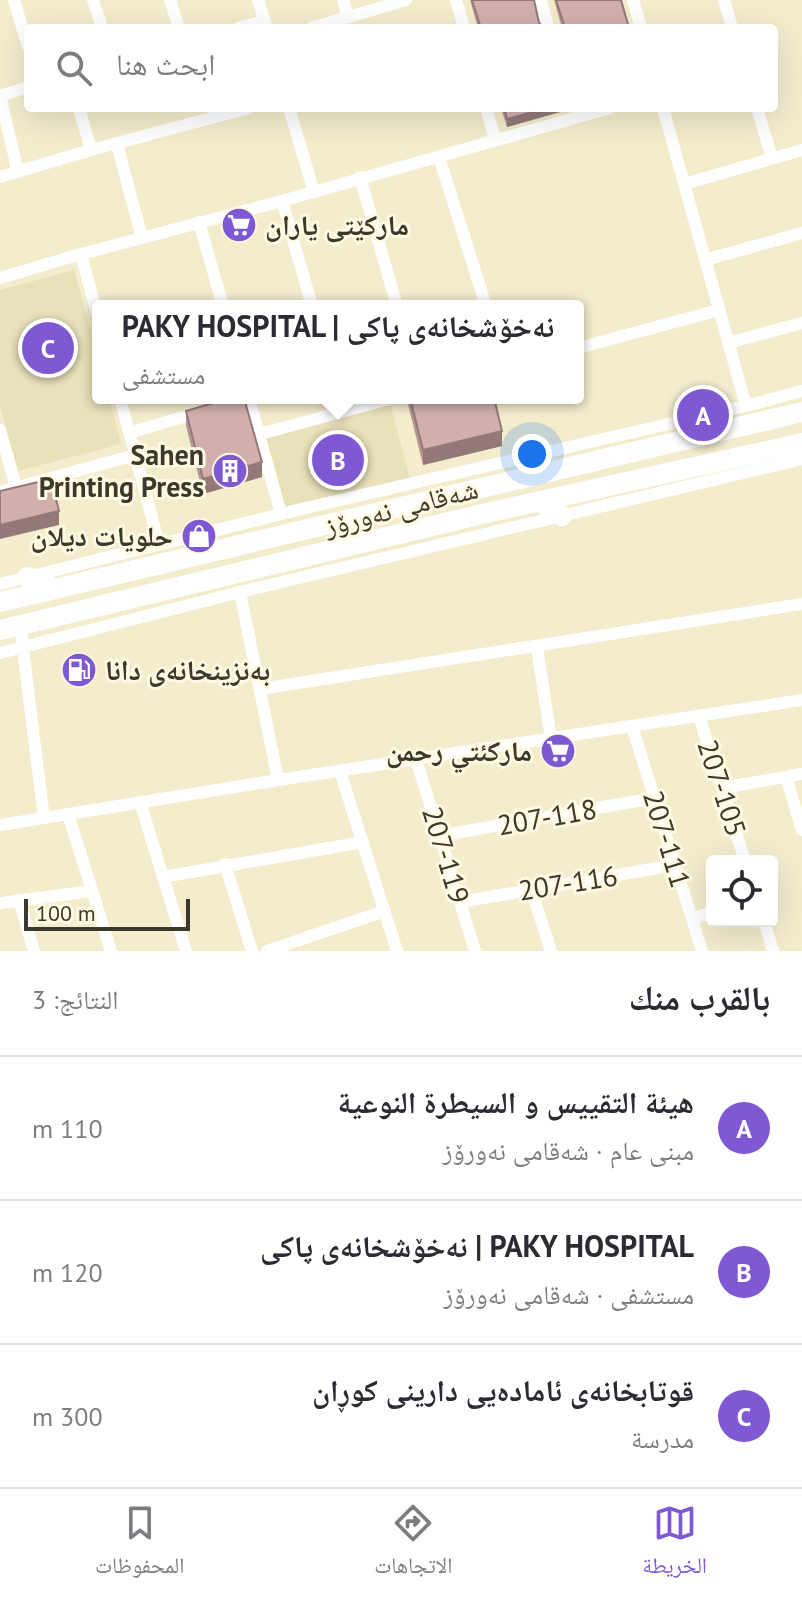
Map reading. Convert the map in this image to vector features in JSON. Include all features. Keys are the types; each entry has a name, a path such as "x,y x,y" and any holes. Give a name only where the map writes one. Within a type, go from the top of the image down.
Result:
{"main road":[{"name":"شەقامی نەورۆز","path":"0,602 802,412"},
{"path":"648,447 662,424"},
{"name":"شەقامی نەورۆز","path":"10,627 472,516 802,443"},
{"path":"730,476 748,455"},
{"path":"455,494 472,516 480,488"},
{"path":"540,502 562,516"},
{"path":"27,577 54,588"}],"street":[{"path":"14,0 24,34"},
{"path":"93,0 101,24"},
{"path":"170,0 178,24"},
{"path":"258,0 266,24"},
{"path":"343,0 348,17"},
{"path":"324,24 406,0"},
{"path":"456,0 463,24"},
{"path":"541,0 547,24"},
{"path":"633,0 640,24"},
{"path":"724,0 731,24"},
{"path":"18,172 0,96 24,88"},
{"path":"80,112 91,150"},
{"path":"0,177 234,112"},
{"path":"294,112 314,192"},
{"path":"487,112 495,139"},
{"path":"664,112 746,406"},
{"path":"758,112 772,158"},
{"path":"0,278 439,157 571,113"},
{"path":"117,144 142,238"},
{"path":"684,184 802,150"},
{"path":"439,157 484,300"},
{"path":"360,177 395,300"},
{"path":"282,201 310,300"},
{"path":"199,222 221,300"},
{"path":"705,260 802,233"},
{"path":"81,254 93,300"},
{"path":"584,346 719,310"},
{"path":"728,343 802,323"},
{"path":"0,584 297,510 802,391"},
{"path":"122,404 159,544"},
{"path":"248,404 260,434 281,514"},
{"path":"340,404 343,413"},
{"path":"260,434 373,404"},
{"path":"129,433 218,407"},
{"path":"0,430 16,487"},
{"path":"0,492 135,455"},
{"path":"0,653 240,592 802,459"},
{"path":"297,510 302,531"},
{"path":"240,592 278,780"},
{"path":"260,689 802,604"},
{"path":"10,627 23,647 44,818"},
{"path":"537,647 551,739"},
{"path":"0,825 802,700"},
{"name":"207-105","path":"699,716 743,855"},
{"name":"207-111","path":"632,726 702,951"},
{"name":"207-119","path":"416,759 475,951"},
{"path":"340,771 397,951"},
{"path":"722,788 802,774"},
{"path":"786,777 802,830"},
{"name":"207-118","path":"439,836 654,798"},
{"path":"140,802 186,951"},
{"path":"68,814 111,951"},
{"path":"163,877 363,842"},
{"path":"225,864 252,951"},
{"name":"207-116","path":"460,902 675,865"},
{"path":"531,889 551,951"},
{"path":"0,903 92,891"},
{"path":"19,900 34,951"},
{"path":"267,951 385,911"},
{"path":"692,919 706,914"},
{"path":"766,927 773,951"}],"shaded area":[{"path":"74,270 92,336 92,404 111,404 121,444 18,471 0,406 0,290"},
{"path":"391,404 411,484 286,514 265,437"}],"building":[{"path":"472,0 534,0 540,24 480,24"},
{"path":"556,0 621,0 628,24 564,24"},
{"path":"505,112 532,112 507,119"},
{"path":"210,404 246,404 262,462 203,479 186,411"},
{"path":"412,404 495,404 502,431 423,450"},
{"path":"51,479 59,511 0,525 0,491"}],"place":[{"name":"مارکێتی یاران","path":"239,225"},
{"name":"قوتابخانەی ئامادەیی دارینی کوڕان","path":"48,348"},
{"name":"هيئة التقييس و السيطرة النوعية","path":"703,415"},
{"name":"PAKY HOSPITAL | نەخۆشخانەی پاکی","path":"338,460"},
{"name":"Sahen Printing Press","path":"230,471"},
{"name":"حلويات ديلان","path":"199,536"},
{"name":"بەنزینخانەی دانا","path":"79,670"},
{"name":"ماركئتي رحمن","path":"558,751"}]}
